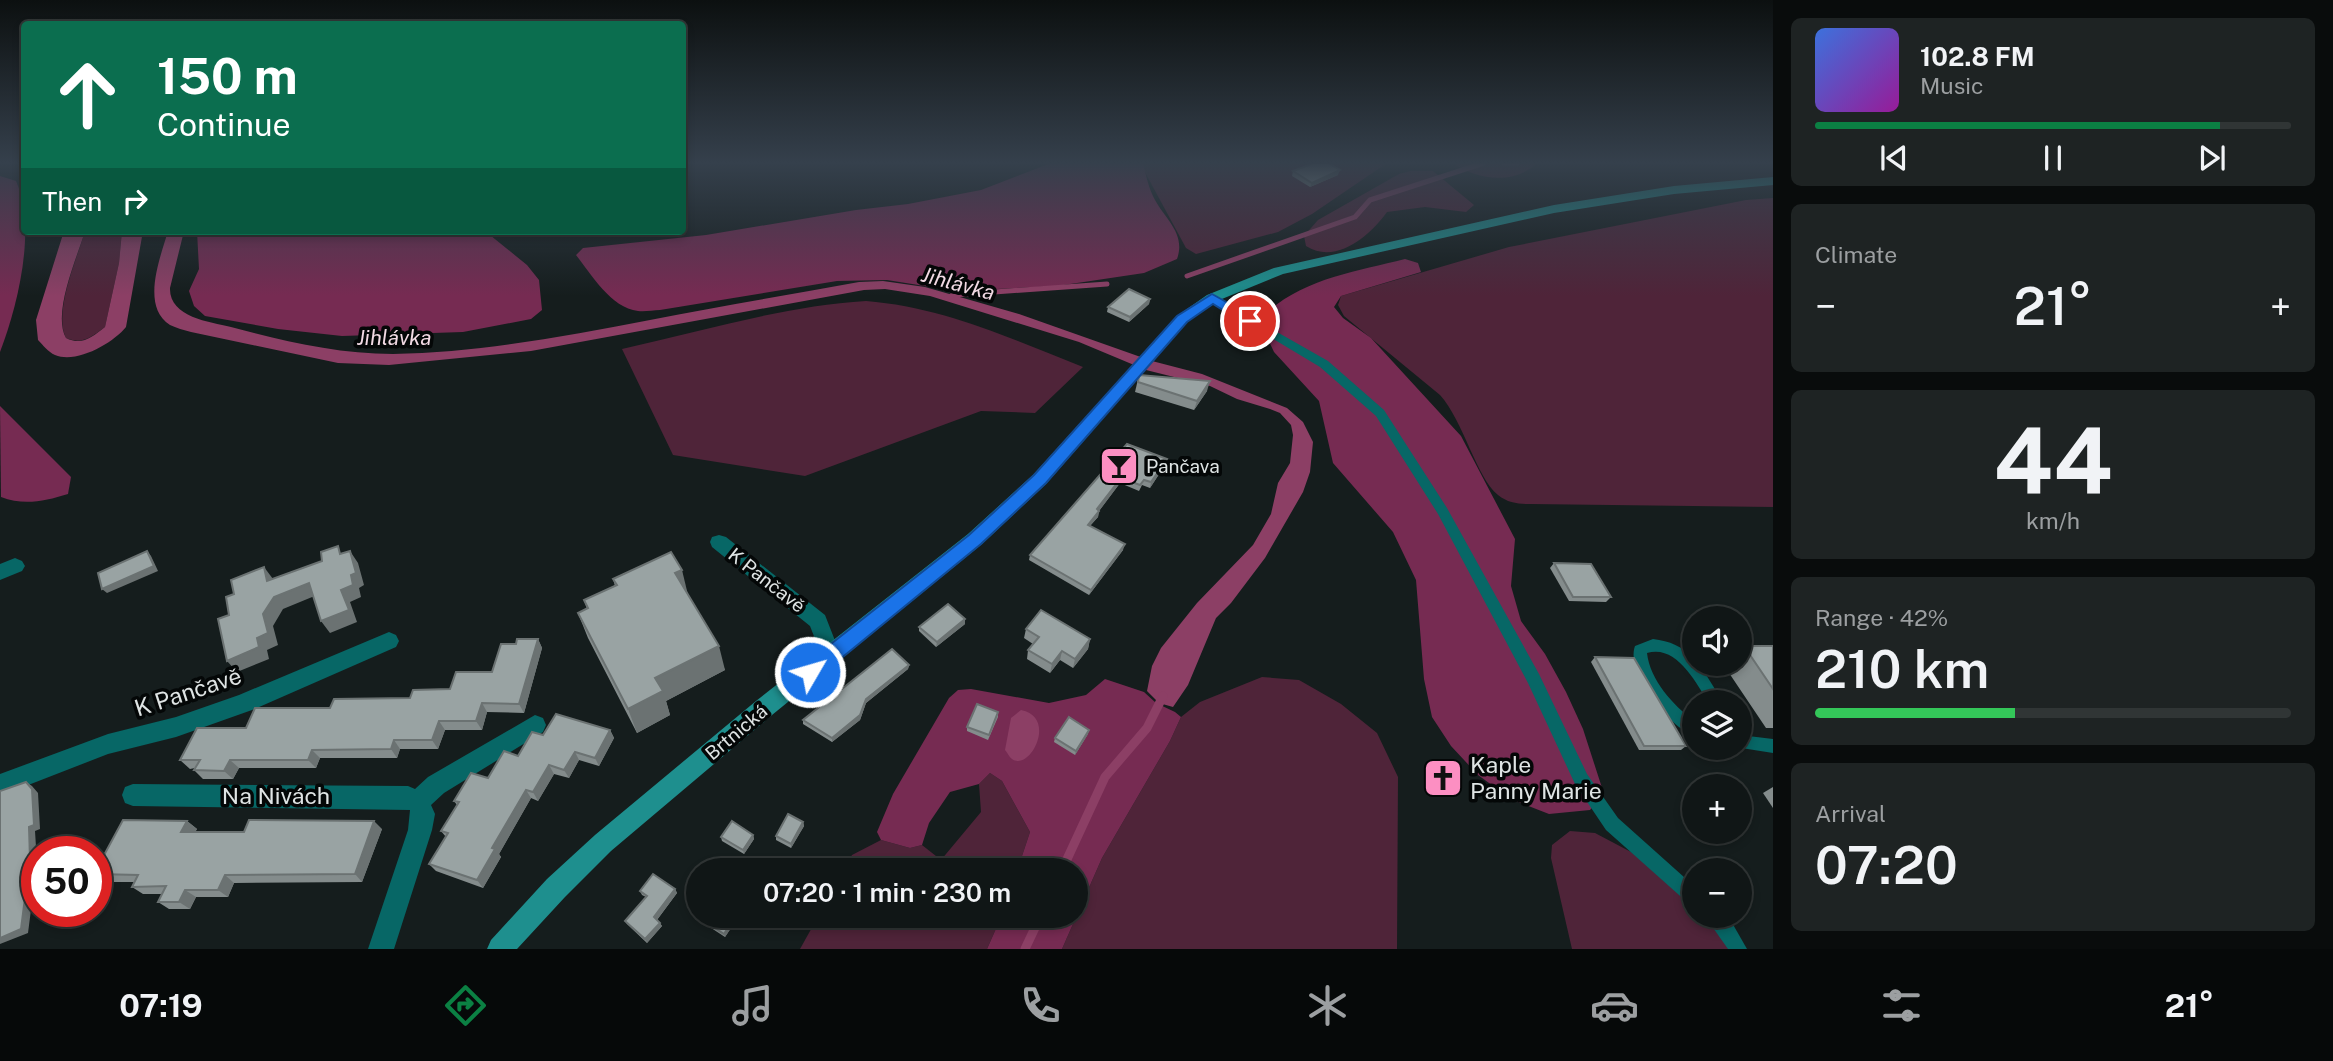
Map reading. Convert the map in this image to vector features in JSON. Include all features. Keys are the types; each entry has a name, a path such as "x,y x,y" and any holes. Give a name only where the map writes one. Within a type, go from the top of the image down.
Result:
{"main road":[{"name":"Brtnická","path":"500,949 556,888 603,843 764,708 975,539 1040,479 1182,319 1212,298 1279,271 1565,207"}],"street":[{"name":"K Pančavě","path":"719,542 818,621 831,656"},
{"name":"K Pančavě","path":"0,785 108,744 176,727 244,703 389,641"},
{"path":"381,949 420,830 423,814 418,802 436,785 535,725"},
{"name":"Na Nivách","path":"133,795 408,797 418,802"}],"lane":[{"path":"1212,298 1324,364 1380,413 1443,511 1534,679 1581,779 1612,824 1682,886"},
{"path":"1682,722 1666,707 1639,660 1640,650 1647,646 1658,647 1684,656 1708,690"},
{"path":"1752,743 1773,746"},
{"path":"1726,928 1738,949"}],"shaded area":[{"path":"0,207 21,207 21,235 25,235 23,266 13,312 0,352"},
{"path":"880,207 1159,207 1174,228 1179,250 1177,259 1144,273 1057,286 956,291 887,280 837,281 643,311 628,309 610,297 576,255 583,248 706,235"},
{"path":"1164,207 1322,207 1278,232 1196,254 1186,248"},
{"path":"1340,207 1423,207 1387,212 1362,238 1340,250 1329,252 1306,246 1304,236 1318,220"},
{"path":"1427,207 1471,207 1466,212"},
{"path":"1709,207 1773,207 1773,507 1526,504 1506,500 1498,495 1483,476 1456,419 1440,395 1344,316 1338,305 1341,296 1509,247"},
{"path":"63,235 84,235 67,285 62,315 66,338 82,341 105,327 119,263 122,235 142,235 126,327 113,339 74,357 55,355 38,340 36,320"},
{"path":"84,235 122,235 119,263 105,327 87,339 77,341 66,338 62,314"},
{"path":"167,235 183,235 170,288 171,298 183,312 202,320 291,342 332,349 393,354 457,351 522,343 859,282 883,281 925,287 1019,314 1152,361 1202,374 1287,408 1303,422 1313,442 1310,472 1303,492 1265,558 1231,603 1216,618 1188,685 1173,707 1159,703 1147,691 1152,666 1161,648 1197,603 1253,545 1271,514 1278,483 1290,463 1293,435 1291,425 1280,413 1237,399 1210,386 1146,370 1079,342 930,296 885,289 864,290 531,351 389,365 338,363 191,332 170,325 161,317 156,306 154,294"},
{"path":"197,235 490,235 527,265 539,280 542,310 531,319 463,332 342,336 278,329 205,316 194,306 189,291 199,269"},
{"path":"1405,259 1418,263 1421,272 1341,296 1334,307 1343,318 1371,338 1461,436 1515,539 1511,586 1521,621 1545,654 1566,692 1583,729 1604,794 1590,810 1549,814 1511,799 1478,775 1451,746 1432,717 1424,679 1416,580 1393,532 1333,463 1319,401 1274,352 1267,337 1270,310 1284,299 1334,277"},
{"path":"866,301 895,304 950,317 1083,367 1035,413 981,411 805,476 673,455 622,349 774,314"},
{"path":"0,406 71,477 68,494 34,502 1,497"},
{"path":"1262,677 1299,680 1341,704 1377,733 1398,777 1397,949 1062,949 1071,928 1088,928 1088,890 1102,858 1170,741 1181,717 1200,702"},
{"path":"1105,679 1144,692 1156,703 1181,717 1170,741 1102,858 1088,890 1088,858 1006,858 1022,856 1030,832 1002,781 990,773 979,784 950,792 929,823 922,845 910,848 881,840 877,832 893,794 949,698 958,690 971,689 1049,703 1086,695"},
{"path":"1021,710 1032,715 1038,722 1039,732 1033,751 1019,761 1012,759 1005,750 1011,718"},
{"path":"990,773 1002,781 1030,832 1022,856 943,858 981,812 979,784"},
{"path":"1570,831 1595,833 1631,852 1682,893 1682,928 1716,928 1731,949 1572,949 1551,858 1552,845"},
{"path":"881,840 910,848 922,845 938,858 850,858"},
{"path":"812,928 996,928 987,949 800,949"},
{"path":"996,928 1071,928 1062,949 987,949"}],"building":[{"path":"1129,289 1150,299 1130,317 1108,307"},
{"path":"1139,375 1210,381 1197,401 1138,382"},
{"path":"1127,444 1167,459 1151,482 1144,480 1140,485 1121,478 1097,509 1099,511 1088,525 1125,544 1091,590 1030,555"},
{"path":"338,546 340,554 350,551 356,573 351,575 353,585 341,590 349,610 321,621 309,583 274,597 263,614 268,633 257,638 259,647 227,661 218,619 229,615 226,597 234,594 231,580 264,567 267,581 322,561 321,552"},
{"path":"147,551 154,566 102,589 98,573"},
{"path":"671,552 682,570 675,573 719,646 655,678 663,691 628,709 578,613 588,608 584,600 617,585 613,579"},
{"path":"1554,563 1591,564 1611,597 1573,597"},
{"path":"948,604 965,619 937,642 919,627"},
{"path":"1041,610 1090,639 1075,659 1062,651 1052,664 1028,650 1039,637 1026,629"},
{"path":"517,639 538,639 519,704 482,703 476,721 439,721 432,740 394,740 391,749 312,750 308,760 230,760 224,771 194,770 200,760 180,760 197,728 246,728 255,708 330,708 334,699 410,698 413,690 450,689 456,672 492,672 501,644 516,644"},
{"path":"1752,646 1773,646 1773,689 1752,658"},
{"path":"892,649 909,665 866,699 860,715 832,738 803,720"},
{"path":"1595,657 1634,658 1682,739 1682,746 1644,746"},
{"path":"977,704 998,712 989,735 967,727"},
{"path":"556,714 610,730 595,758 575,752 564,770 549,765 533,792 526,790 492,848 495,849 477,880 429,864 448,833 441,831 459,802 454,801 471,773 488,778 504,751 518,756 532,732 543,735"},
{"path":"1069,717 1089,730 1076,751 1055,738"},
{"path":"26,782 32,789 34,825 29,827 29,836 21,836 21,929 0,938 0,791"},
{"path":"788,814 803,822 791,844 776,836"},
{"path":"123,820 187,821 181,832 244,832 249,820 374,821 355,874 225,875 218,890 185,890 179,902 158,902 166,886 132,887 138,875 112,874 112,840"},
{"path":"732,821 753,835 743,850 721,837"},
{"path":"653,874 675,889 654,917 660,923 645,939 625,921 647,896 640,891"},
{"path":"715,928 728,928 724,934"}],"waterway":[{"path":"1187,276 1355,217 1364,207"},
{"path":"947,298 953,295 1107,284"},
{"name":"Jihlávka","path":"1068,858 1105,777 1147,728 1163,696"},
{"name":"Jihlávka","path":"1025,949 1035,928"}],"place":[{"name":"Pančava","path":"1119,466"},
{"name":"Kaple Panny Marie","path":"1443,778"}],"route":[{"path":"810,672 975,539 1040,479 1182,319 1212,298 1250,321"}]}
